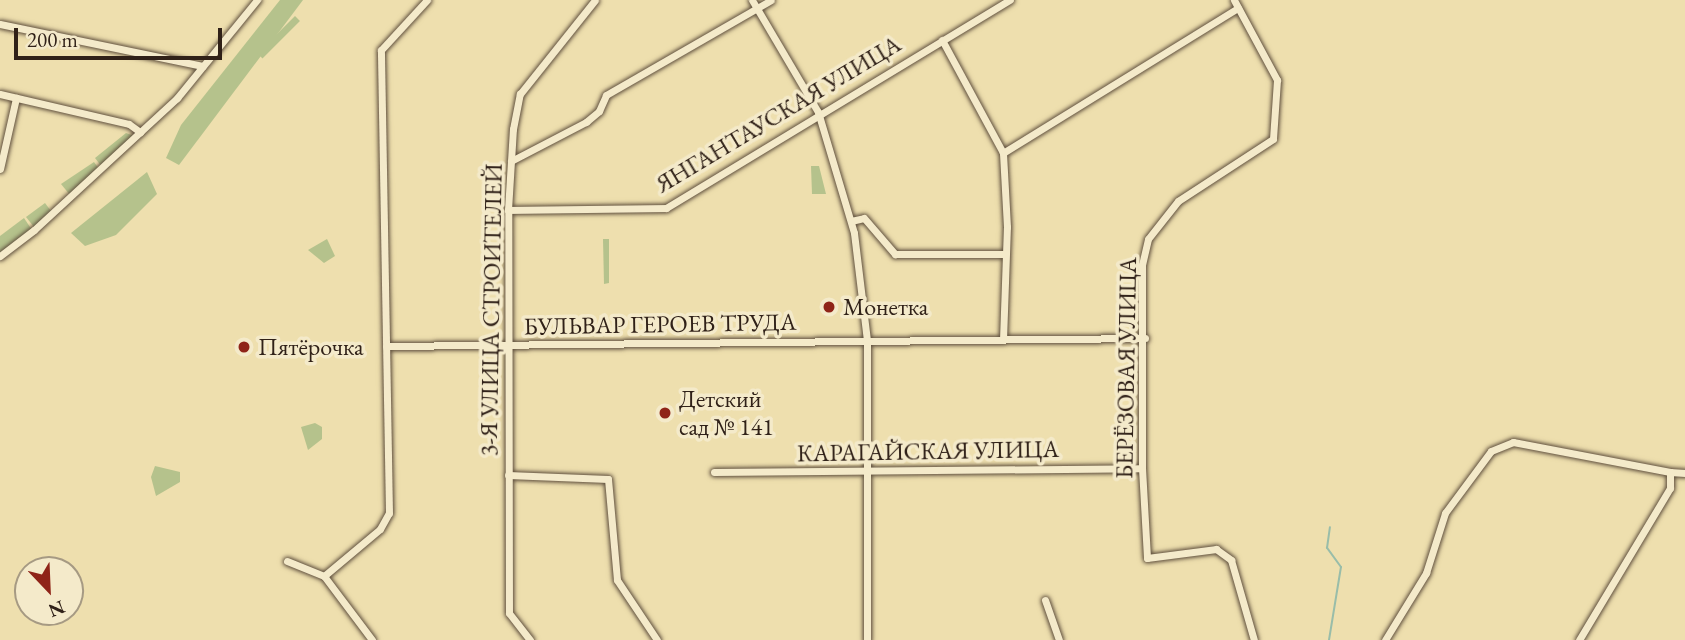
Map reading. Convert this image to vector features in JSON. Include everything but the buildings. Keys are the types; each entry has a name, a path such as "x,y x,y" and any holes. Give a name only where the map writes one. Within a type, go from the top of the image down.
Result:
{"street":[{"path":"0,256 34,230 140,132 203,66 257,0"},
{"path":"324,576 380,529 389,513 381,50 427,0"},
{"name":"3-Я УЛИЦА СТРОИТЕЛЕЙ","path":"530,640 509,612 508,210 511,161 520,94 595,0"},
{"path":"752,0 818,112 851,221 867,341 867,640"},
{"path":"511,161 586,122 599,111 606,95 771,0"},
{"name":"ЯНГАНТАУСКАЯ УЛИЦА","path":"508,210 666,208 818,112 1010,0"},
{"name":"БЕРЁЗОВАЯ УЛИЦА","path":"1234,0 1277,80 1273,139 1178,201 1148,239 1142,265 1142,468 1147,558 1216,549 1231,560 1254,640"},
{"path":"1003,153 1238,8"},
{"path":"0,24 203,66"},
{"path":"942,40 1003,153 1003,340"},
{"path":"0,94 129,124 140,132"},
{"path":"0,169 16,98"},
{"path":"851,221 864,218 895,254 1005,254"},
{"name":"БУЛЬВАР ГЕРОЕВ ТРУДА","path":"386,346 1144,338"},
{"path":"1385,640 1426,573 1445,513 1491,451 1513,442 1685,473"},
{"name":"КАРАГАЙСКАЯ УЛИЦА","path":"714,472 1142,468"},
{"path":"1579,640 1670,488 1670,471"},
{"path":"508,475 608,479 617,580 657,640"},
{"path":"287,561 324,576 372,640"},
{"path":"1045,600 1059,640"}],"green space":[{"path":"280,0 303,0 179,165 166,158 181,125"},
{"path":"295,16 300,21 262,58 258,53"},
{"path":"126,133 134,136 102,167 95,158"},
{"path":"94,162 99,169 70,195 61,184"},
{"path":"811,166 819,166 826,194 812,194"},
{"path":"147,172 157,194 116,235 85,246 71,233"},
{"path":"45,203 51,211 34,227 26,217"},
{"path":"24,218 32,230 0,254 0,236"},
{"path":"327,239 335,256 324,263 308,250"},
{"path":"603,239 609,239 609,283 604,284"},
{"path":"315,423 322,427 322,439 308,450 301,427"},
{"path":"155,466 180,472 180,482 156,496 151,477"}],"waterway":[{"path":"1329,640 1341,567 1327,548 1330,527"}],"place":[{"name":"Монетка","path":"829,307"},
{"name":"Пятёрочка","path":"244,347"},
{"name":"Детский сад № 141","path":"665,413"}]}
